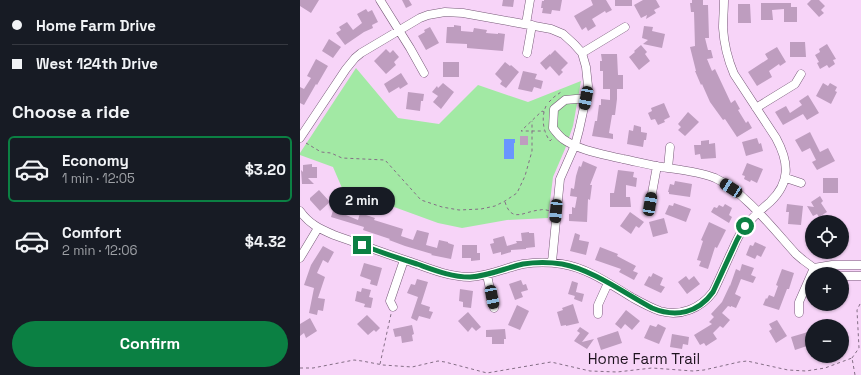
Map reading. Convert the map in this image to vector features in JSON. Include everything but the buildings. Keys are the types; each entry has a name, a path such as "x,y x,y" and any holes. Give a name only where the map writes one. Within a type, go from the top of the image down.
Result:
{"street":[{"path":"380,0 424,73"},
{"path":"526,53 530,0"},
{"path":"300,211 318,228 334,235 404,260 452,275 470,277 487,275 523,264 552,262 578,268 608,283 642,303 660,311 672,313 684,312 695,308 708,299 713,292 741,231 774,197 786,178 785,161 782,148 734,74 728,57 723,28 724,0"},
{"path":"302,140 346,69 355,58 360,53 424,16 445,12 463,13 557,31 569,39 582,53 586,67 588,86 580,126 560,180 552,262"},
{"path":"582,53 625,27"},
{"path":"756,108 794,84 801,74"},
{"path":"586,98 565,100 554,108 553,128 562,138 574,145 597,153 657,166 695,172 715,178 740,195 758,212 796,254 813,267"},
{"path":"668,168 670,148"},
{"path":"650,204 657,166"},
{"path":"786,178 800,183"},
{"path":"300,258 318,228"},
{"path":"393,307 390,301 404,260"},
{"path":"820,267 832,265 861,265"},
{"path":"487,275 494,308"},
{"path":"849,276 861,276"},
{"path":"598,314 598,305 608,283"},
{"path":"799,313 799,302 805,288"}],"path":[{"path":"544,112 542,111 521,131 545,130"},
{"path":"302,140 321,152 331,153 342,158 385,160 421,200 459,210 481,209 495,206 517,192 525,176 532,151 532,121"},
{"path":"505,201 507,209 512,214 519,215 540,210 556,211"},
{"path":"855,375 852,358 859,348 857,310 861,302"},
{"path":"380,364 393,307"},
{"name":"Home Farm Trail","path":"300,368 313,368 354,360 380,364 412,366 438,361 487,373 551,362 590,371 617,372 652,368 704,370 739,362 747,362 788,370 806,371 825,368 852,358"}],"green space":[{"path":"356,68 398,118 439,124 478,85 528,102 581,81 573,126 553,177 548,218 507,220 462,228 438,223 342,188 333,167 300,155 300,153"}],"water":[{"path":"504,139 515,139 514,159 504,159"}],"route":[{"path":"362,245 441,272 470,277 500,272 523,264 552,262 563,264 578,268 595,276 652,308 667,313 672,313 684,312 695,308 708,299 713,292 741,231 745,226"}]}
